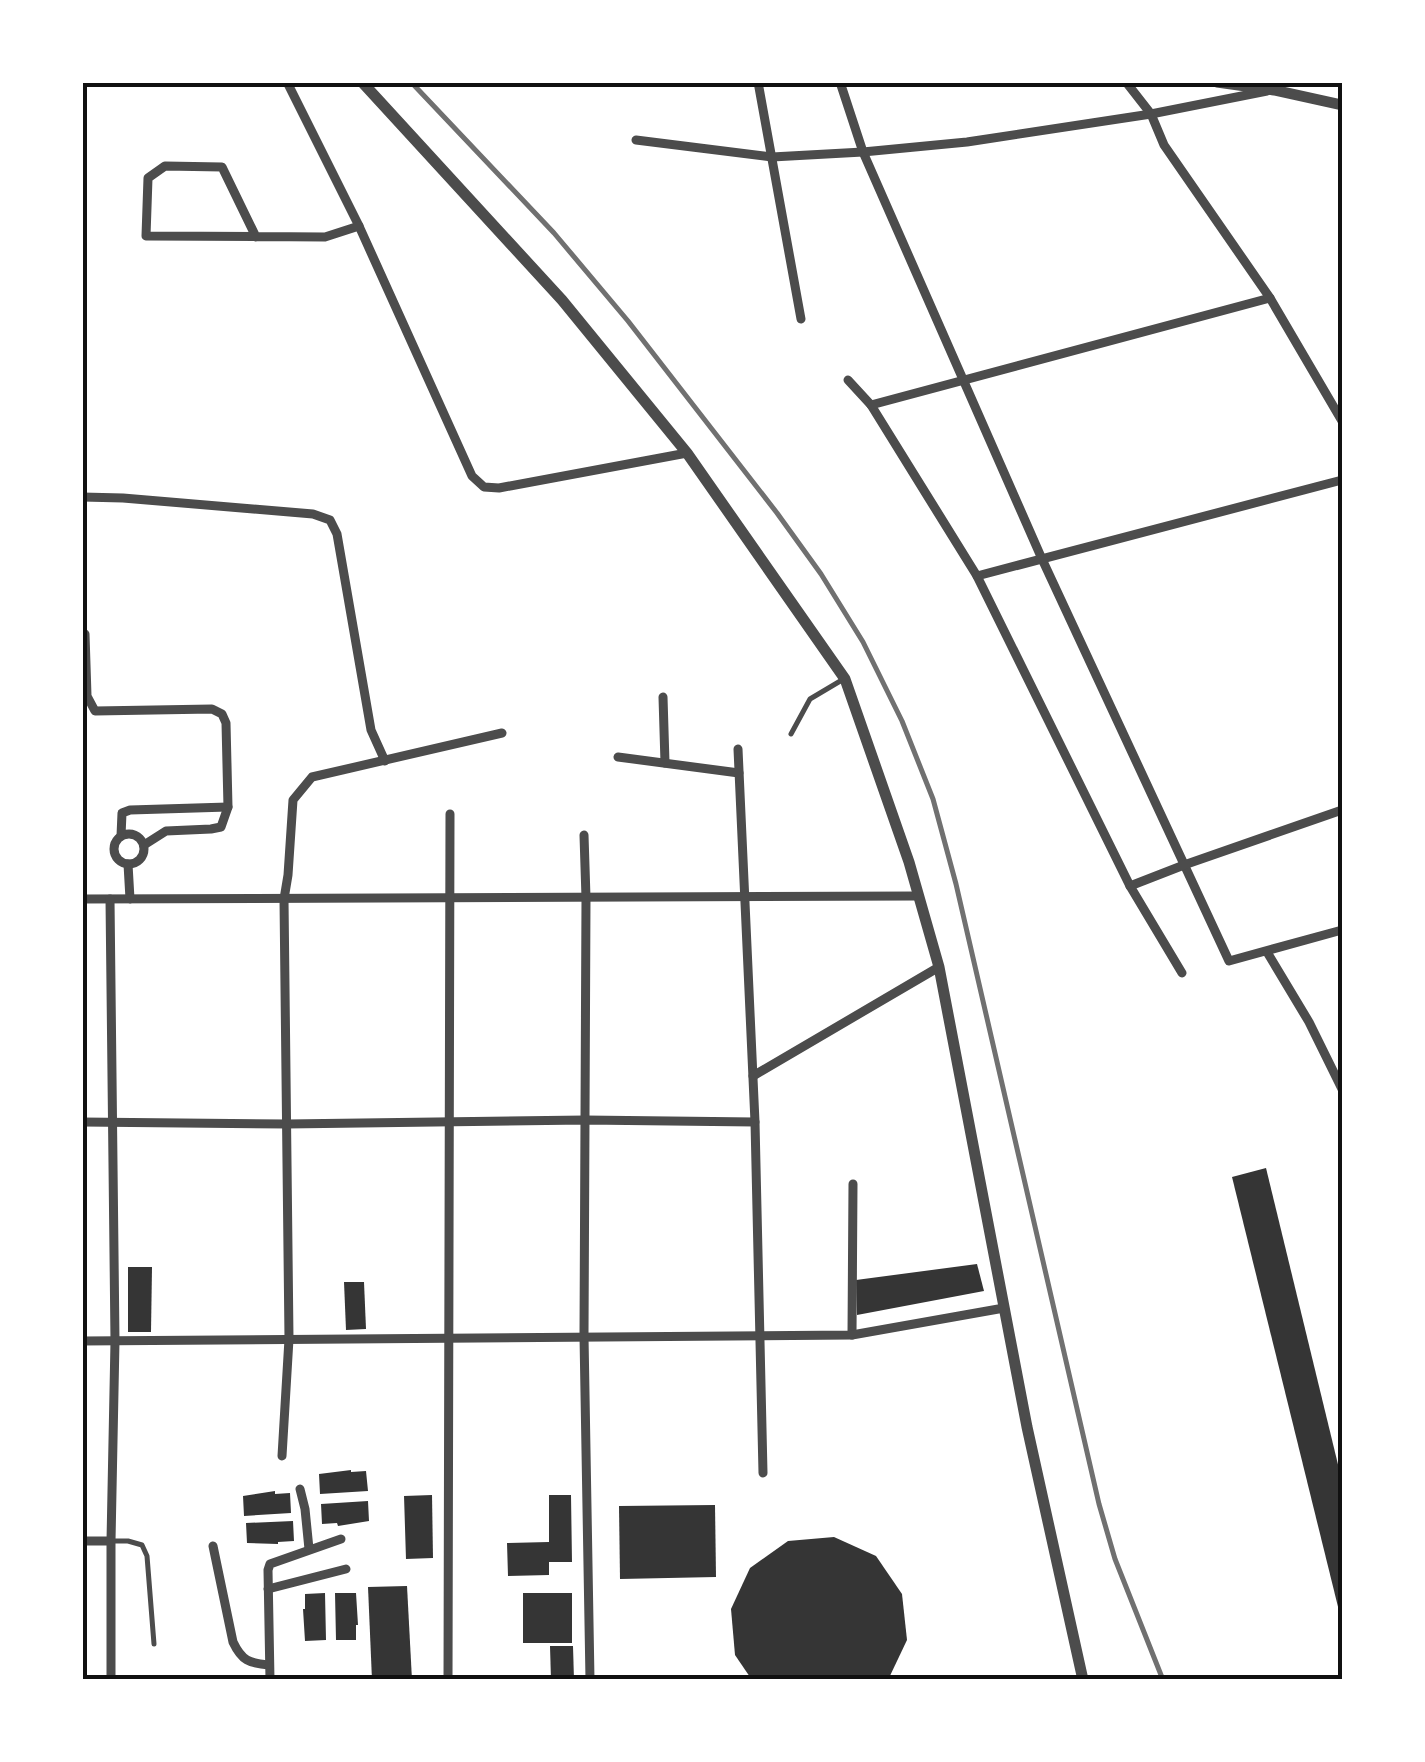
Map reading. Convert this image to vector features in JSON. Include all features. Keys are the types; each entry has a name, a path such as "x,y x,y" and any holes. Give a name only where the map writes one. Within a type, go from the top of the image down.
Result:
{"street":[{"path":"287,82 359,226 472,476 484,487 499,488 686,453"},
{"path":"362,82 562,300 686,453 845,678 909,862 939,967 1027,1427 1083,1680"},
{"path":"758,82 801,319"},
{"path":"840,82 863,152 1042,559 1229,961 1342,930"},
{"path":"1126,82 1151,114 1164,145 1270,298 1342,421"},
{"path":"1221,83 1342,105"},
{"path":"636,140 772,157 863,152 967,142 1151,114 1274,90"},
{"path":"256,237 222,167 165,166 148,178 146,236 256,237 326,237 359,226"},
{"path":"870,406 1270,298"},
{"path":"848,380 870,406 976,576 1130,886 1182,973"},
{"path":"976,576 1342,480"},
{"path":"82,497 314,514 330,520 337,534 371,730 385,762"},
{"path":"85,634 85,696 95,711 212,709 222,714 226,723 228,806 220,827 166,831 144,845"},
{"path":"662,697 665,763"},
{"path":"282,1456 289,1339 284,899 293,800 312,777 502,733"},
{"path":"738,749 755,1122 763,1473"},
{"path":"618,757 739,773"},
{"path":"121,836 139,837 144,855 138,862 120,861 114,853 121,836 122,813 228,806"},
{"path":"1130,886 1342,810"},
{"path":"448,1680 450,814"},
{"path":"584,834 584,1336 590,1680"},
{"path":"128,864 130,899"},
{"path":"82,900 918,896"},
{"path":"110,899 115,1341 111,1680"},
{"path":"1267,952 1309,1022 1342,1089"},
{"path":"753,1076 939,967"},
{"path":"82,1122 755,1122"},
{"path":"852,1334 853,1184"},
{"path":"82,1341 852,1334 1004,1308"},
{"path":"300,1489 309,1550"},
{"path":"270,1680 270,1564 342,1539"},
{"path":"82,1541 110,1541"},
{"path":"214,1546 239,1655 252,1664 269,1665"},
{"path":"268,1590 346,1569"}],"lane":[{"path":"791,734 810,700 845,678"},
{"path":"110,1541 142,1546 147,1556 154,1644"}],"building":[{"path":"1266,1168 1342,1481 1342,1623 1232,1177"},
{"path":"977,1264 984,1291 857,1315 856,1280"},
{"path":"128,1267 152,1267 151,1332 128,1332"},
{"path":"344,1282 364,1282 366,1329 346,1330"},
{"path":"366,1471 368,1491 320,1494 319,1474"},
{"path":"290,1493 291,1513 244,1516 243,1496"},
{"path":"432,1495 433,1558 406,1559 404,1496"},
{"path":"549,1495 571,1495 572,1562 549,1562 549,1575 508,1576 507,1543 549,1542"},
{"path":"368,1501 369,1521 338,1526 322,1524 321,1504"},
{"path":"715,1505 716,1577 620,1579 619,1506"},
{"path":"293,1521 294,1541 247,1543 246,1523"},
{"path":"834,1537 876,1556 902,1594 907,1640 888,1680 752,1680 735,1655 731,1609 750,1568 788,1541"},
{"path":"407,1586 412,1680 372,1680 368,1587"},
{"path":"325,1593 326,1640 305,1641 305,1594"},
{"path":"335,1593 356,1593 356,1640 336,1640"},
{"path":"523,1593 572,1593 572,1643 523,1643"},
{"path":"550,1646 573,1646 574,1680 551,1680"}],"railway":[{"path":"411,82 554,233 628,321 777,513 863,642 902,721 933,799 956,884 1099,1504 1115,1559 1163,1680"}]}
